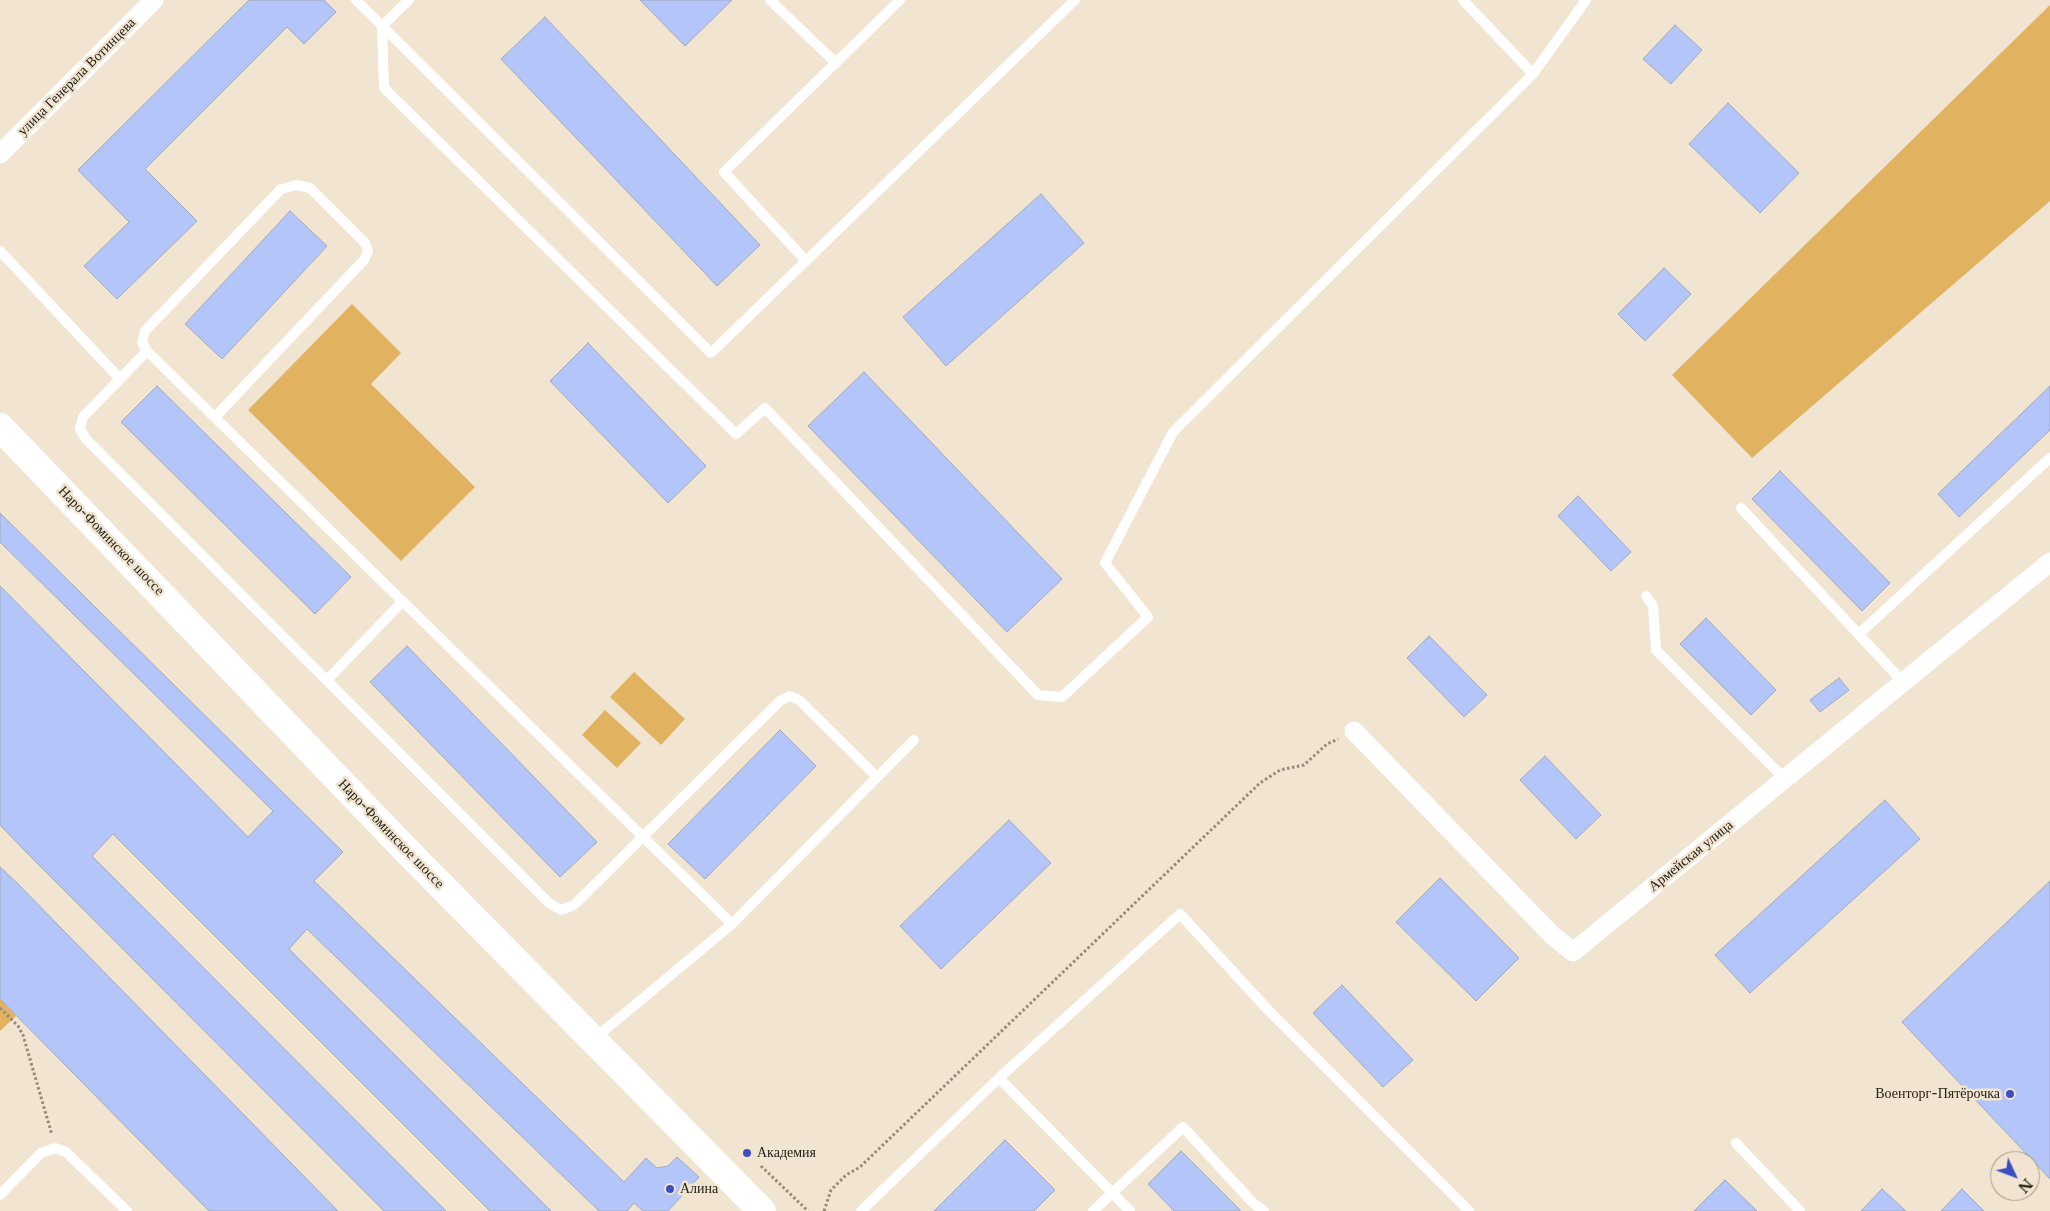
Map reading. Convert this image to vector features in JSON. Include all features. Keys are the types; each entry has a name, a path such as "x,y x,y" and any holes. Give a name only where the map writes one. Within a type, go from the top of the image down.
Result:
{"main road":[{"name":"Наро-Фоминское шоссе","path":"12,440 412,856 762,1211"}],"street":[{"name":"улица Генерала Вотинцева","path":"0,154 154,0"},
{"name":"Армейская улица","path":"1354,731 1553,936 1573,952 2050,562"}],"lane":[{"path":"356,0 711,353 1076,0"},
{"path":"409,0 382,26 384,88 736,434 765,408 1038,695 1062,697 1148,617 1105,563 1173,432 1533,74 1586,0"},
{"path":"770,0 836,63"},
{"path":"806,261 724,172 900,0"},
{"path":"1463,0 1533,74"},
{"path":"215,417 366,256 368,251 365,243 310,188 296,185 281,189 145,331 142,342 146,350 732,924"},
{"path":"0,251 120,378"},
{"path":"146,350 83,417 80,429 86,439 549,903 561,910 574,905 781,700 790,696 799,700 877,777"},
{"path":"1859,634 2050,458"},
{"path":"1741,508 1903,682"},
{"path":"1646,596 1653,606 1656,650 1785,779"},
{"path":"327,680 403,601"},
{"path":"594,1040 732,924 914,740"},
{"path":"861,1211 999,1078 1180,914 1269,1011 1469,1211"},
{"path":"999,1078 1130,1211"},
{"path":"1093,1211 1183,1127 1252,1203 1264,1211"},
{"path":"1736,1144 1800,1211"},
{"path":"0,1195 41,1153 55,1148 66,1152 126,1211"}],"path":[{"path":"824,1211 830,1190 846,1174 860,1166 1260,783 1280,770 1304,765 1328,744 1354,731"},
{"path":"0,1008 18,1026 23,1035 55,1148"},
{"path":"762,1166 808,1211"}],"shaded area":[{"path":"2050,5 2050,201 1752,458 1672,375"},
{"path":"352,304 401,353 371,384 475,487 401,561 248,410"},
{"path":"634,672 685,719 661,745 610,697"},
{"path":"605,710 641,743 617,768 582,735"},
{"path":"0,999 16,1016 0,1031"}],"building":[{"path":"249,0 324,0 336,12 304,44 287,27 145,169 197,221 117,299 84,266 129,222 78,170"},
{"path":"640,0 732,0 685,46"},
{"path":"545,17 760,245 717,286 501,59"},
{"path":"1675,25 1702,50 1671,84 1643,59"},
{"path":"1728,103 1799,173 1760,213 1689,144"},
{"path":"1041,194 1084,243 946,366 903,317"},
{"path":"290,211 327,246 222,359 185,324"},
{"path":"1664,268 1691,294 1645,341 1618,314"},
{"path":"588,343 706,466 668,503 550,381"},
{"path":"864,372 1062,579 1007,632 808,426"},
{"path":"157,386 351,577 315,614 121,422"},
{"path":"2050,386 2050,430 1959,517 1938,494"},
{"path":"1780,471 1890,583 1862,611 1752,499"},
{"path":"1578,496 1631,552 1611,571 1558,516"},
{"path":"0,513 343,852 314,881 624,1182 646,1158 657,1168 668,1166 677,1157 699,1177 668,1211 643,1211 634,1203 627,1211 599,1211 307,929 289,949 551,1211 490,1211 113,834 92,856 446,1211 384,1211 0,825 0,586 248,837 273,811 0,542"},
{"path":"1706,618 1776,690 1751,715 1680,644"},
{"path":"1429,636 1487,695 1464,717 1407,658"},
{"path":"407,646 597,842 560,877 370,682"},
{"path":"1839,678 1849,690 1820,712 1810,700"},
{"path":"780,730 816,766 705,879 668,844"},
{"path":"1545,756 1601,815 1576,839 1520,780"},
{"path":"1885,800 1920,839 1750,993 1715,955"},
{"path":"1009,820 1051,863 941,969 900,926"},
{"path":"0,867 338,1211 209,1211 0,999"},
{"path":"1440,878 1519,958 1476,1001 1396,922"},
{"name":"Военторг-Пятёрочка","path":"2050,881 2050,1179 2040,1168 2040,1151 2024,1151 1902,1022"},
{"path":"1342,985 1413,1060 1383,1087 1313,1013"},
{"path":"1005,1140 1055,1190 1034,1211 934,1211"},
{"path":"1181,1151 1241,1211 1174,1211 1148,1184"},
{"path":"1725,1180 1757,1211 1694,1211"},
{"path":"1882,1189 1906,1211 1861,1211"},
{"path":"1962,1189 1984,1211 1941,1211"}],"place":[{"name":"Военторг-Пятёрочка","path":"2010,1094"},
{"name":"Академия","path":"747,1153"},
{"name":"Алина","path":"670,1189"}]}
